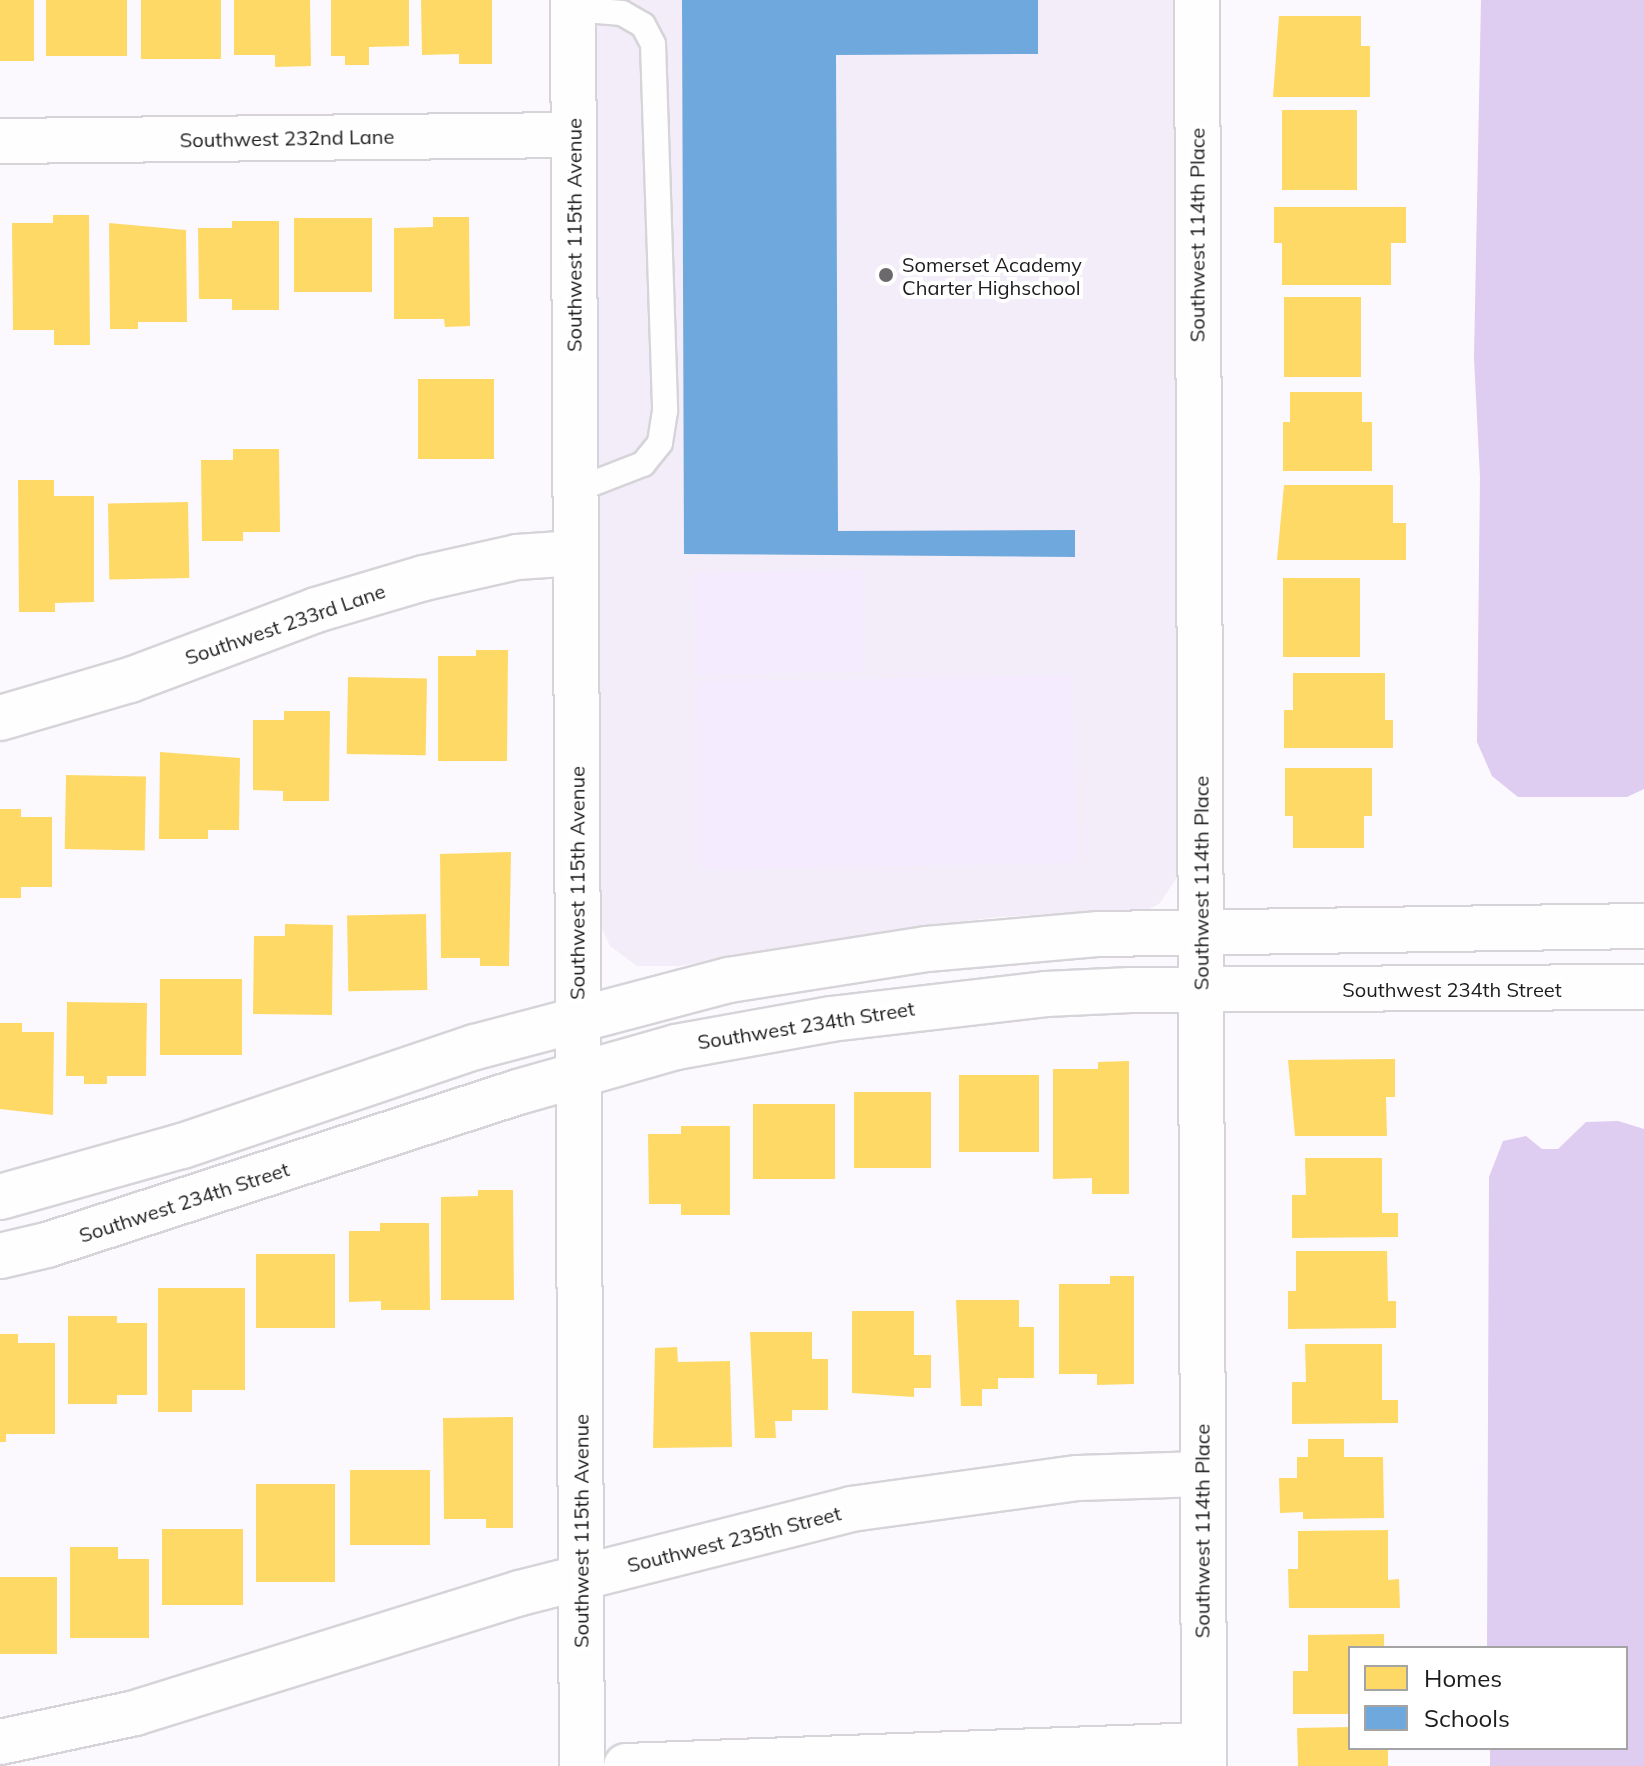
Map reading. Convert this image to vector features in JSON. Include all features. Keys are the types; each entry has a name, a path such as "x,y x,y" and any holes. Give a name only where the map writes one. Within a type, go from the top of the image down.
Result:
{"street":[{"name":"Southwest 114th Place","path":"1197,0 1204,1756"},
{"name":"Southwest 115th Avenue","path":"573,4 582,1766"},
{"name":"Southwest 232nd Lane","path":"0,141 574,135"},
{"name":"Southwest 233rd Lane","path":"0,718 130,680 316,610 424,578 517,557 576,553"},
{"path":"0,1197 182,1146 475,1047 729,980 927,949 1099,934 1644,926"},
{"name":"Southwest 234th Street","path":"0,1256 47,1245 676,1047 860,1015 1046,994 1644,987"},
{"name":"Southwest 235th Street","path":"0,1742 135,1713 581,1578 851,1509 1078,1478 1202,1474"},
{"path":"626,1766 1204,1756"}],"lane":[{"path":"573,4 622,13 643,25 653,44 665,411 660,443 643,464 576,490"}],"shaded area":[{"name":"Somerset Academy Charter Highschool","path":"593,0 1176,0 1181,871 1160,903 1149,909 998,917 895,930 679,966 637,966 610,946 599,922"},
{"path":"1481,0 1644,0 1644,789 1627,797 1518,797 1492,776 1477,742 1480,477 1474,358"},
{"path":"863,570 865,672 697,675 695,573"},
{"path":"1073,675 1076,863 699,870 696,682"},
{"path":"1618,1121 1644,1129 1644,1766 1490,1766 1490,1750 1628,1750 1628,1646 1487,1646 1489,1177 1503,1141 1526,1136 1542,1149 1558,1149 1586,1122"}],"building: Homes":[{"path":"0,0 34,0 34,61 0,61"},
{"path":"46,0 127,0 127,56 46,56"},
{"path":"141,0 221,0 221,59 141,59"},
{"path":"234,0 310,0 311,66 275,67 275,55 234,55"},
{"path":"331,0 409,0 409,46 369,47 369,65 345,65 345,56 331,56"},
{"path":"421,0 492,0 492,64 459,64 459,54 422,55"},
{"path":"1279,16 1361,16 1361,46 1370,46 1370,97 1273,97"},
{"path":"1282,110 1357,110 1357,190 1282,190"},
{"path":"1274,207 1406,207 1406,243 1391,243 1391,285 1282,285 1282,243 1274,243"},
{"path":"53,215 89,215 90,345 54,345 54,330 13,330 12,223 53,223"},
{"path":"433,217 469,217 470,326 445,327 444,319 394,319 394,228 433,227"},
{"path":"294,218 372,218 372,292 294,292"},
{"path":"232,221 279,221 279,310 232,310 232,299 199,299 198,228 232,228"},
{"path":"109,223 186,230 187,322 138,322 138,329 110,329"},
{"path":"1284,297 1361,297 1361,377 1284,377"},
{"path":"418,379 494,379 494,459 418,459"},
{"path":"1290,392 1362,392 1362,422 1372,422 1372,471 1283,471 1283,422 1290,422"},
{"path":"233,449 279,449 280,532 243,532 243,541 202,541 201,460 233,460"},
{"path":"18,480 54,480 54,496 94,496 94,602 55,603 55,612 19,612"},
{"path":"1284,485 1393,485 1393,523 1406,523 1406,560 1277,560"},
{"path":"188,502 189,578 109,579 108,503"},
{"path":"1283,578 1360,578 1360,657 1283,657"},
{"path":"476,650 508,650 507,761 438,761 438,656 476,656"},
{"path":"1293,673 1385,673 1385,720 1393,720 1393,748 1284,748 1284,710 1293,710"},
{"path":"348,677 427,678 426,755 347,754"},
{"path":"284,711 330,711 329,801 283,801 283,791 253,790 253,720 284,720"},
{"path":"160,752 240,758 239,830 208,830 208,839 159,839"},
{"path":"1285,768 1372,768 1372,816 1364,816 1364,848 1293,848 1293,816 1285,816"},
{"path":"66,775 146,776 145,850 65,849"},
{"path":"0,809 21,809 21,817 52,817 52,887 21,887 21,898 0,898"},
{"path":"511,852 509,966 480,966 480,958 441,958 440,854"},
{"path":"426,914 427,990 348,991 347,915"},
{"path":"285,924 333,925 332,1015 253,1014 254,936 285,936"},
{"path":"160,979 242,979 242,1055 160,1055"},
{"path":"67,1002 147,1003 146,1076 107,1076 107,1084 84,1084 84,1076 66,1076"},
{"path":"0,1023 22,1023 22,1032 54,1032 53,1115 0,1109"},
{"path":"1395,1059 1395,1097 1386,1097 1387,1136 1295,1136 1288,1060"},
{"path":"1129,1061 1129,1194 1092,1194 1092,1178 1053,1179 1053,1069 1098,1069 1098,1062"},
{"path":"959,1075 1039,1075 1039,1152 959,1152"},
{"path":"854,1092 931,1092 931,1168 854,1168"},
{"path":"753,1104 835,1104 835,1179 753,1179"},
{"path":"681,1126 730,1126 730,1215 681,1215 681,1204 649,1204 648,1134 681,1134"},
{"path":"1305,1158 1382,1158 1382,1213 1398,1213 1398,1237 1292,1238 1292,1195 1306,1195"},
{"path":"478,1190 513,1190 514,1300 441,1300 441,1197 478,1196"},
{"path":"380,1223 429,1223 430,1310 381,1310 381,1301 349,1302 349,1231 380,1231"},
{"path":"1296,1251 1387,1251 1388,1301 1396,1301 1396,1328 1288,1329 1288,1291 1296,1291"},
{"path":"256,1254 335,1254 335,1328 256,1328"},
{"path":"1110,1276 1134,1276 1134,1384 1097,1385 1097,1374 1059,1374 1059,1284 1110,1284"},
{"path":"158,1288 245,1288 245,1390 192,1390 192,1412 158,1412"},
{"path":"956,1300 1019,1300 1019,1327 1034,1327 1034,1378 998,1378 998,1389 982,1389 982,1406 961,1406"},
{"path":"852,1311 914,1311 914,1355 931,1355 931,1388 914,1388 914,1397 852,1393"},
{"path":"68,1316 117,1316 117,1323 147,1323 147,1395 117,1395 117,1404 68,1404"},
{"path":"750,1332 812,1332 812,1359 828,1359 828,1410 792,1410 792,1421 775,1421 776,1438 755,1438"},
{"path":"0,1334 18,1334 18,1343 55,1343 55,1434 6,1434 6,1442 0,1442"},
{"path":"1305,1344 1382,1344 1382,1400 1398,1400 1398,1423 1292,1424 1292,1382 1306,1382"},
{"path":"677,1347 678,1362 730,1361 732,1447 653,1448 655,1348"},
{"path":"513,1417 513,1528 486,1528 486,1519 444,1519 443,1418"},
{"path":"1308,1439 1344,1439 1344,1457 1383,1457 1384,1518 1303,1519 1303,1512 1280,1513 1279,1478 1297,1478 1297,1457 1308,1457"},
{"path":"350,1470 430,1470 430,1545 350,1545"},
{"path":"256,1484 335,1484 335,1582 256,1582"},
{"path":"162,1529 243,1529 243,1605 162,1605"},
{"path":"1388,1530 1388,1580 1399,1579 1400,1608 1289,1608 1288,1569 1298,1569 1298,1531"},
{"path":"70,1547 118,1547 118,1559 149,1559 149,1638 70,1638"},
{"path":"0,1577 57,1577 57,1654 0,1654"},
{"path":"1384,1634 1384,1646 1348,1646 1348,1714 1293,1714 1293,1671 1308,1671 1308,1635"},
{"path":"1348,1727 1348,1750 1388,1750 1388,1766 1298,1766 1297,1728"}],"building: Schools":[{"path":"682,0 1038,0 1038,54 836,55 838,531 1075,530 1075,557 684,554"}],"place":[{"name":"Somerset Academy Charter Highschool","path":"886,275"}]}
